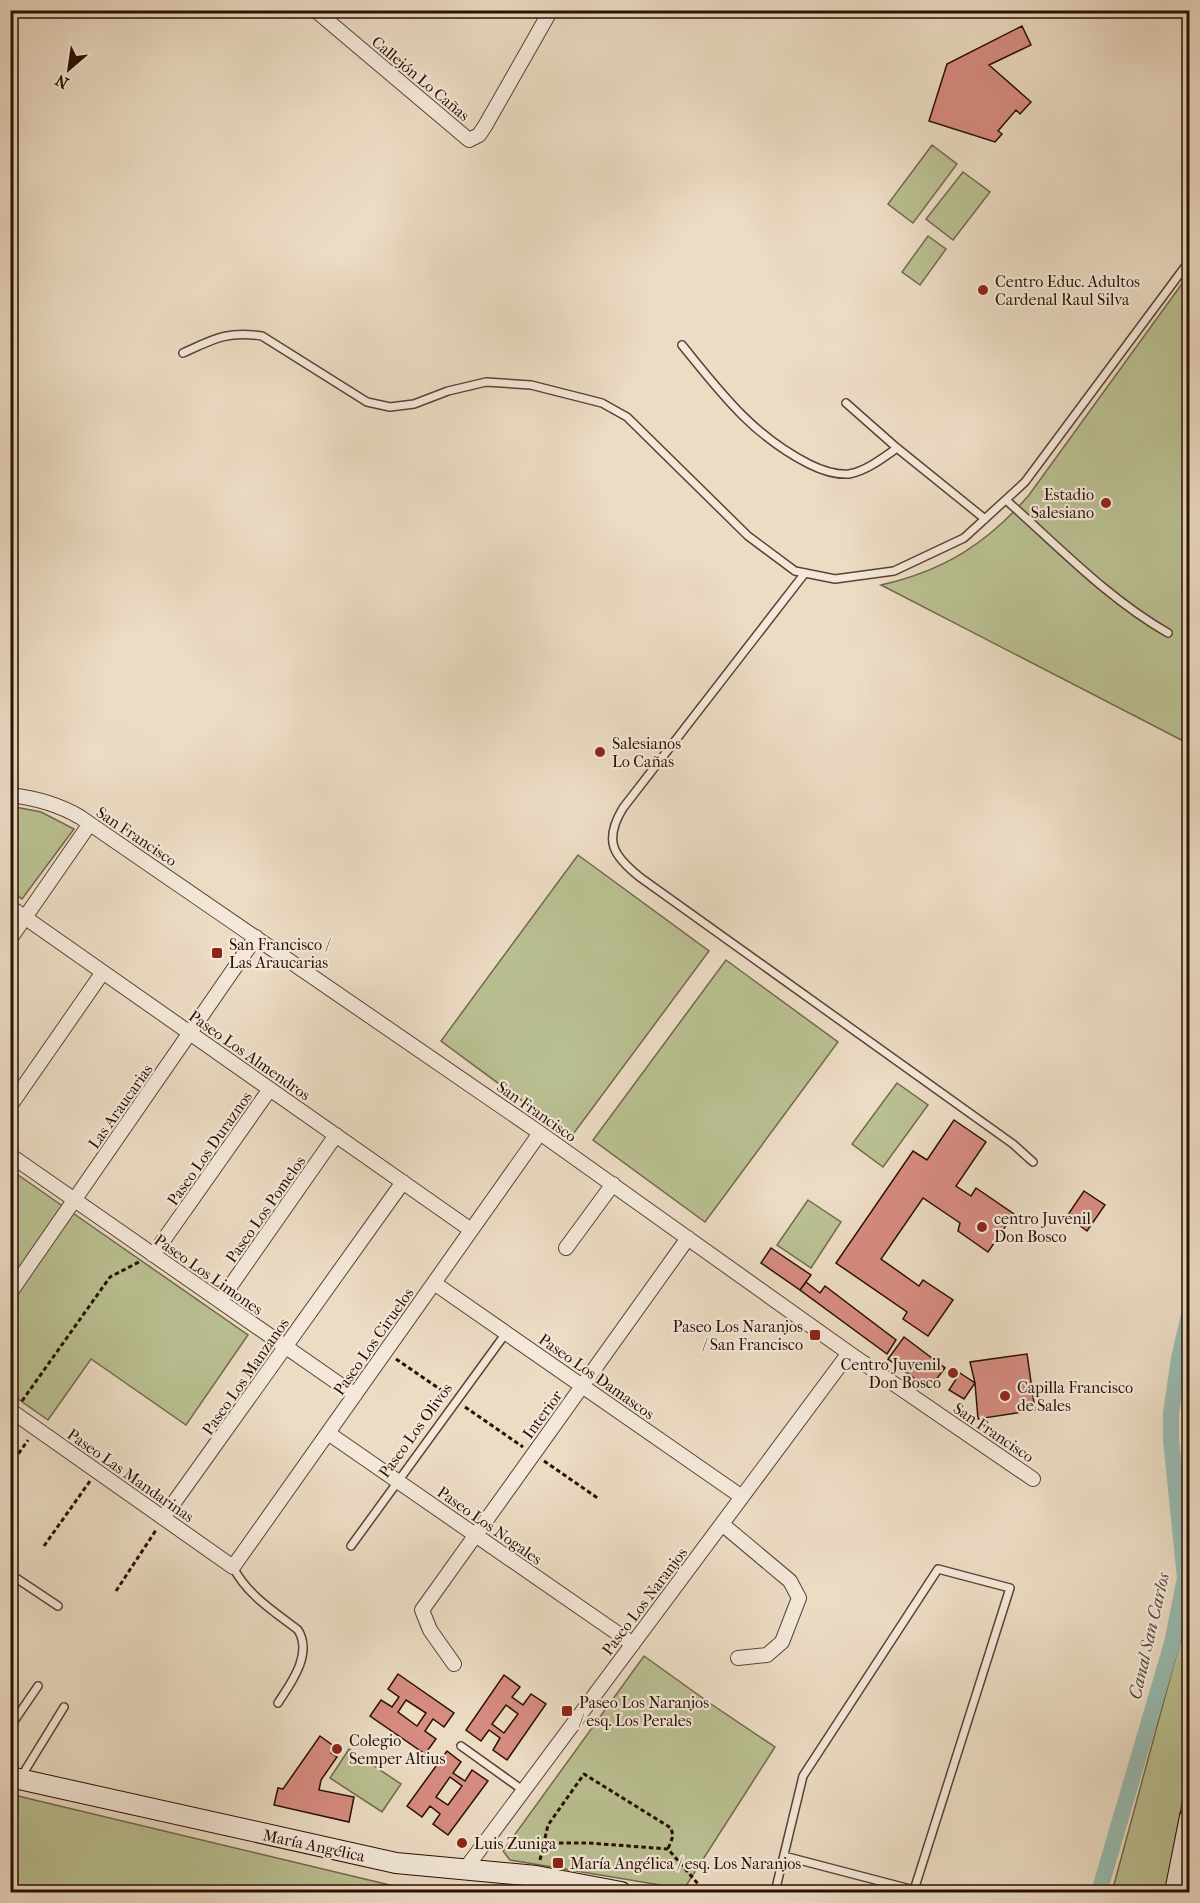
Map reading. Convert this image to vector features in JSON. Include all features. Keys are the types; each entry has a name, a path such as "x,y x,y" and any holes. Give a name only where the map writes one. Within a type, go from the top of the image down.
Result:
{"street":[{"name":"Callejón Lo Cañas","path":"315,10 469,140 479,135 485,126 551,10"},
{"name":"San Francisco","path":"10,795 43,800 59,806 89,825 540,1133 849,1353 1033,1479"},
{"path":"10,939 89,825"},
{"name":"Paseo Los Almendros","path":"10,907 471,1230"},
{"name":"Las Araucarias","path":"10,1293 256,937"},
{"path":"10,1106 103,972"},
{"name":"Paseo Los Duraznos","path":"153,1255 270,1089"},
{"name":"Paseo Los Ciruelos","path":"233,1568 540,1133"},
{"name":"Paseo Los Pomelos","path":"220,1301 336,1135"},
{"name":"Paseo Los Limones","path":"10,1155 355,1395"},
{"name":"Paseo Los Manzanos","path":"164,1518 403,1182"},
{"path":"566,1248 613,1184"},
{"name":"Interior","path":"454,1664 430,1630 422,1610 688,1238"},
{"name":"Paseo Los Damascos","path":"434,1282 742,1497"},
{"name":"Paseo Los Naranjos","path":"466,1868 849,1353"},
{"name":"Paseo Las Mandarinas","path":"12,1411 233,1568"},
{"name":"Paseo Los Nogales","path":"328,1433 633,1644"},
{"path":"722,1524 790,1581 799,1598 782,1642 767,1655 738,1658"},
{"name":"María Angélica","path":"15,1778 396,1863 536,1876 621,1893"},
{"path":"1175,1893 1190,1817"}],"lane":[{"path":"183,353 224,335 242,333 262,336 357,397 367,402 390,407 414,404 448,391 486,382 531,385 602,403 627,417 748,536 795,571 835,579 894,571 964,538 1025,482 1190,260"},
{"path":"682,345 724,397 751,425 770,441 819,469 838,474 851,474 882,459 897,447"},
{"path":"846,403 985,519"},
{"path":"1006,500 1116,598 1140,617 1168,633"},
{"path":"805,573 623,808 614,822 611,834 617,856 624,865 641,878 1013,1144 1033,1162"},
{"name":"Paseo Los Olivos","path":"351,1546 506,1333"},
{"path":"233,1568 238,1578 256,1597 298,1630 302,1636 302,1659 298,1671 278,1703"},
{"path":"775,1893 803,1776 938,1569 1010,1588 913,1891 784,1856"},
{"path":"10,1574 58,1606"},
{"path":"10,1727 38,1686"},
{"path":"15,1778 64,1707"},
{"path":"461,1746 524,1791"}],"path":[{"path":"12,1411 110,1277 153,1255"},
{"path":"386,1352 599,1499"},
{"path":"10,1466 36,1428"},
{"path":"44,1546 97,1472"},
{"path":"116,1591 164,1518"},
{"path":"536,1876 548,1825 584,1774 671,1828 673,1836 668,1849"},
{"path":"544,1843 590,1843 668,1849 705,1893"}],"green space":[{"path":"932,145 957,164 913,223 888,204"},
{"path":"963,172 990,192 953,240 926,219"},
{"path":"928,236 946,249 920,285 902,272"},
{"name":"Estadio Salesiano","path":"1189,274 1189,744 881,585 924,572 963,553 997,528 1013,512 1029,495"},
{"path":"10,806 41,812 74,829 22,899 11,891"},
{"path":"578,855 709,951 571,1137 441,1041"},
{"path":"726,960 838,1042 705,1222 593,1140"},
{"path":"897,1083 928,1105 883,1167 852,1144"},
{"path":"11,1170 248,1335 186,1425 91,1359 48,1420 11,1394"},
{"path":"808,1200 841,1222 811,1268 777,1245"},
{"path":"1189,1608 1189,1766 1165,1892 1112,1892"},
{"path":"644,1656 775,1747 684,1889 510,1860 503,1851"},
{"path":"349,1749 401,1784 382,1812 330,1778"},
{"path":"18,1796 419,1892 11,1892 11,1833"}],"building":[{"path":"1022,26 1031,45 989,65 1031,102 1020,114 1016,110 998,131 1002,134 995,142 929,121 947,64"},
{"name":"centro Juvenil Don Bosco","path":"954,1120 986,1142 956,1186 971,1196 976,1188 1014,1214 988,1252 958,1231 960,1223 923,1198 881,1259 919,1286 923,1280 953,1300 928,1336 903,1319 907,1312 836,1263 913,1151 927,1160"},
{"path":"1084,1191 1105,1205 1087,1231 1067,1216"},
{"path":"771,1248 811,1275 800,1290 761,1263"},
{"path":"806,1282 820,1293 825,1286 896,1340 887,1354 800,1290"},
{"path":"904,1337 945,1368 929,1389 888,1359"},
{"name":"Capilla Francisco de Sales","path":"1027,1354 1035,1410 978,1419 975,1383 970,1362"},
{"path":"960,1373 975,1383 964,1399 949,1390"},
{"path":"398,1674 454,1713 444,1727 433,1719 425,1731 436,1739 425,1754 370,1716 381,1700 392,1707 399,1697 388,1689","holes":["406,1700 426,1713 417,1726 398,1712"]},
{"path":"504,1675 520,1687 512,1697 523,1705 531,1694 546,1704 507,1760 493,1750 500,1738 489,1730 481,1741 466,1730","holes":["506,1705 518,1714 504,1733 492,1724"]},
{"path":"320,1736 335,1747 331,1753 337,1757 321,1780 319,1790 354,1797 349,1822 274,1805 278,1788 283,1789"},
{"path":"447,1751 461,1762 453,1773 465,1781 472,1770 488,1781 448,1835 433,1824 440,1814 430,1806 422,1817 407,1806","holes":["450,1777 462,1786 448,1805 436,1797"]}],"waterway":[{"name":"Canal San Carlos","path":"1099,1892 1172,1643 1185,1578 1171,1440 1171,1413 1179,1358 1190,1311"}],"place":[{"name":"Centro Educ. Adultos Cardenal Raul Silva","path":"983,290"},
{"name":"Estadio Salesiano","path":"1106,503"},
{"name":"Salesianos Lo Cañas","path":"600,752"},
{"name":"San Francisco / Las Araucarias","path":"217,953"},
{"name":"centro Juvenil Don Bosco","path":"982,1227"},
{"name":"Paseo Los Naranjos / San Francisco","path":"815,1335"},
{"name":"Centro Juvenil Don Bosco","path":"953,1373"},
{"name":"Capilla Francisco de Sales","path":"1005,1396"},
{"name":"Paseo Los Naranjos / esq. Los Perales","path":"567,1711"},
{"name":"Colegio Semper Altius","path":"337,1749"},
{"name":"Luis Zuniga","path":"462,1843"},
{"name":"María Angélica / esq. Los Naranjos","path":"558,1863"}]}
